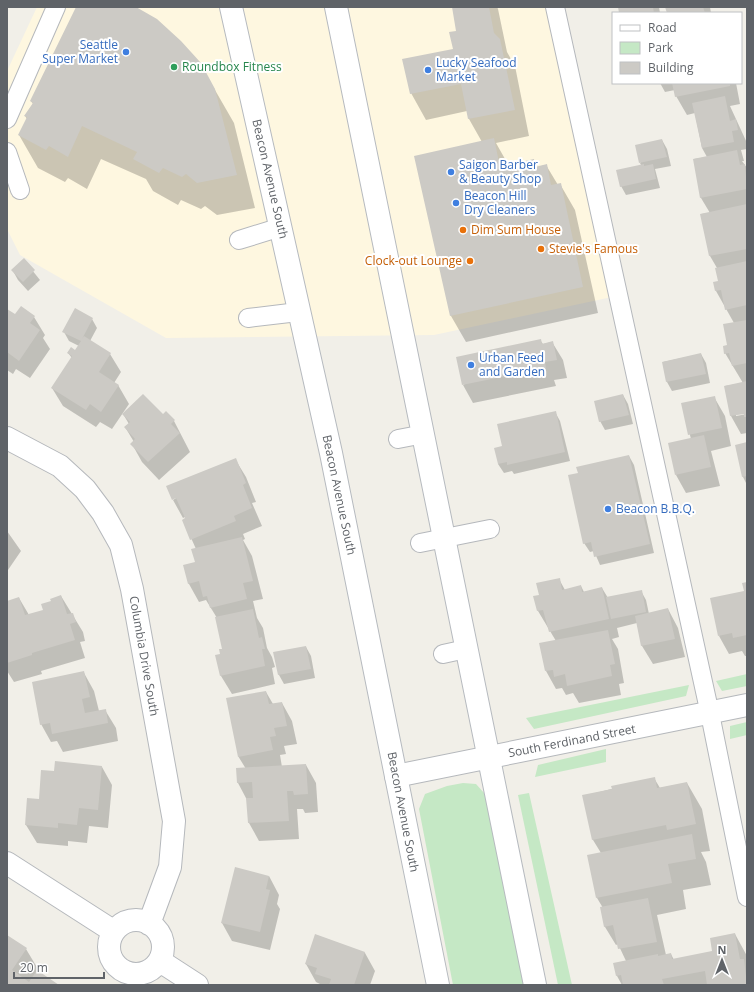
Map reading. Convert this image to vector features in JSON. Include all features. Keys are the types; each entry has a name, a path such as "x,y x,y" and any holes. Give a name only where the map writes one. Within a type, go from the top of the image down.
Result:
{"main road":[{"name":"Beacon Avenue South","path":"231,7 281,227 298,312 331,453 438,985"},
{"path":"336,7 377,197 487,757 536,985"},
{"name":"Columbia Drive South","path":"7,438 60,466 86,489 103,512 121,545 132,589 174,821 170,867 149,924"},
{"name":"South Ferdinand Street","path":"396,776 747,706"},
{"path":"7,863 113,931"},
{"path":"130,921 144,921 149,924 158,931 162,939 163,947 160,961 150,970 141,974 131,974 118,978 116,966 109,954 109,941 113,931 121,924 130,921"},
{"path":"160,961 197,985"}],"lane":[{"path":"7,119 56,7"},
{"path":"555,7 710,714 747,897"},
{"path":"7,152 20,190"},
{"path":"239,240 281,227"},
{"path":"248,318 298,312"},
{"path":"398,439 424,434"},
{"path":"420,543 490,529"},
{"path":"443,654 466,649"}],"shaded area":[{"path":"37,7 550,7 612,297 434,335 166,338 20,255 7,229 7,71"}],"green space":[{"path":"747,674 747,686 722,691 716,681"},
{"path":"689,685 686,696 534,729 526,718"},
{"path":"747,722 747,735 730,739 730,726"},
{"path":"606,749 606,762 535,777 538,765"},
{"path":"463,783 476,784 485,794 525,985 453,985 419,809 425,794 447,786"},
{"path":"529,793 572,985 558,985 518,795"}],"building":[{"path":"76,7 136,7 157,19 181,41 201,63 215,89 237,175 197,183 186,174 182,177 163,168 159,173 133,159 137,152 82,126 68,157 49,146 46,150 18,135 27,117 24,116 33,103 30,101"},
{"path":"452,7 489,7 494,33 500,39 515,110 468,119 461,84 410,94 402,59 453,49 449,32 456,31"},
{"path":"618,7 653,7 654,12 619,12"},
{"path":"665,7 703,7 705,12 667,12"},
{"path":"672,84 730,84 730,86 675,97"},
{"path":"725,96 730,121 736,119 738,130 732,131 734,142 702,148 692,103"},
{"path":"494,138 500,167 534,159 535,167 547,164 551,185 561,183 583,287 450,316 414,156"},
{"path":"662,139 667,157 639,163 635,145"},
{"path":"737,150 740,165 745,164 747,189 700,198 693,159"},
{"path":"644,164 644,166 653,164 656,179 620,187 616,170"},
{"path":"747,204 747,249 709,256 700,214"},
{"path":"24,258 35,270 23,282 11,270"},
{"path":"747,261 747,305 725,310 721,290 715,291 713,282 718,281 715,268"},
{"path":"21,306 35,316 30,323 40,330 19,361 7,352 7,309 15,314"},
{"path":"75,308 93,318 82,339 84,336 111,353 99,372 119,385 101,412 90,404 86,410 51,388 72,356 67,353 71,347 75,350 81,341 62,332"},
{"path":"747,320 747,363 732,366 729,353 724,354 723,346 727,345 723,324"},
{"path":"541,339 542,344 553,341 557,360 545,362 546,368 462,385 456,357"},
{"path":"701,353 706,374 666,382 662,362"},
{"path":"747,381 747,417 744,417 744,414 730,416 724,386"},
{"path":"143,394 163,414 166,411 175,420 171,424 180,433 148,462 130,444 135,439 124,427 130,422 122,414"},
{"path":"623,394 629,415 599,422 594,401"},
{"path":"715,396 722,428 688,435 681,403"},
{"path":"556,411 565,452 507,465 507,462 498,464 494,448 502,446 497,424"},
{"path":"704,435 711,467 675,475 668,443"},
{"path":"747,442 747,476 742,477 735,445"},
{"name":"Beacon B.B.Q.","path":"629,455 650,544 594,557 591,542 583,544 568,475 578,473 576,467"},
{"path":"236,458 246,483 243,485 252,508 234,516 236,521 190,540 182,520 185,518 176,498 172,500 166,486"},
{"path":"242,537 253,581 243,583 247,599 210,608 207,596 203,597 199,581 188,584 183,565 195,562 191,549"},
{"path":"560,578 562,590 581,585 582,592 602,587 609,619 549,632 543,610 537,611 533,596 539,595 536,583"},
{"path":"747,582 747,635 733,638 732,633 718,636 710,598 744,591 742,583"},
{"path":"642,590 646,612 611,619 606,597"},
{"path":"61,595 67,614 73,613 76,622 70,624 75,640 32,653 32,655 7,663 7,601 19,597 25,615 43,610 41,604 51,601 50,599"},
{"path":"668,608 675,639 641,646 635,616"},
{"path":"253,609 259,638 262,637 265,649 262,649 265,666 220,676 215,655 220,654 219,649 222,649 215,617"},
{"path":"608,630 615,664 610,665 612,676 567,686 565,674 554,677 553,670 545,671 539,643"},
{"path":"306,646 311,669 278,675 273,652"},
{"path":"84,671 90,697 82,699 85,713 106,709 108,723 52,734 50,723 40,725 32,682"},
{"path":"266,691 269,704 282,702 287,726 274,728 276,736 270,737 273,750 238,757 226,698"},
{"path":"55,761 102,766 98,810 79,808 77,825 58,823 58,828 25,825 27,798 39,799 41,770 54,771"},
{"path":"306,764 308,794 294,795 293,791 287,791 289,821 248,823 246,798 253,798 252,782 237,783 236,768"},
{"path":"655,777 657,788 687,782 696,824 667,830 666,825 592,840 582,795 612,789 611,786"},
{"path":"692,834 696,859 668,864 672,883 596,898 587,855"},
{"path":"235,867 269,876 266,889 270,890 260,932 221,923"},
{"path":"648,898 657,942 618,949 613,925 604,927 600,907"},
{"path":"735,933 740,959 744,959 747,985 707,985 705,971 662,979 664,985 623,985 621,975 616,976 613,963 658,954 658,956 671,953 672,959 712,951 710,938"},
{"path":"315,934 365,952 354,985 329,985 331,979 315,974 317,968 305,964"},
{"path":"7,935 27,948 12,970 29,982 37,970 59,985 7,985"}],"place":[{"name":"Seattle Super Market","path":"126,52"},
{"name":"Roundbox Fitness","path":"174,67"},
{"name":"Lucky Seafood Market","path":"428,70"},
{"name":"Saigon Barber & Beauty Shop","path":"451,172"},
{"name":"Beacon Hill Dry Cleaners","path":"456,203"},
{"name":"Dim Sum House","path":"463,230"},
{"name":"Stevie's Famous","path":"541,249"},
{"name":"Clock-out Lounge","path":"470,261"},
{"name":"Urban Feed and Garden","path":"471,365"},
{"name":"Beacon B.B.Q.","path":"608,509"}]}
